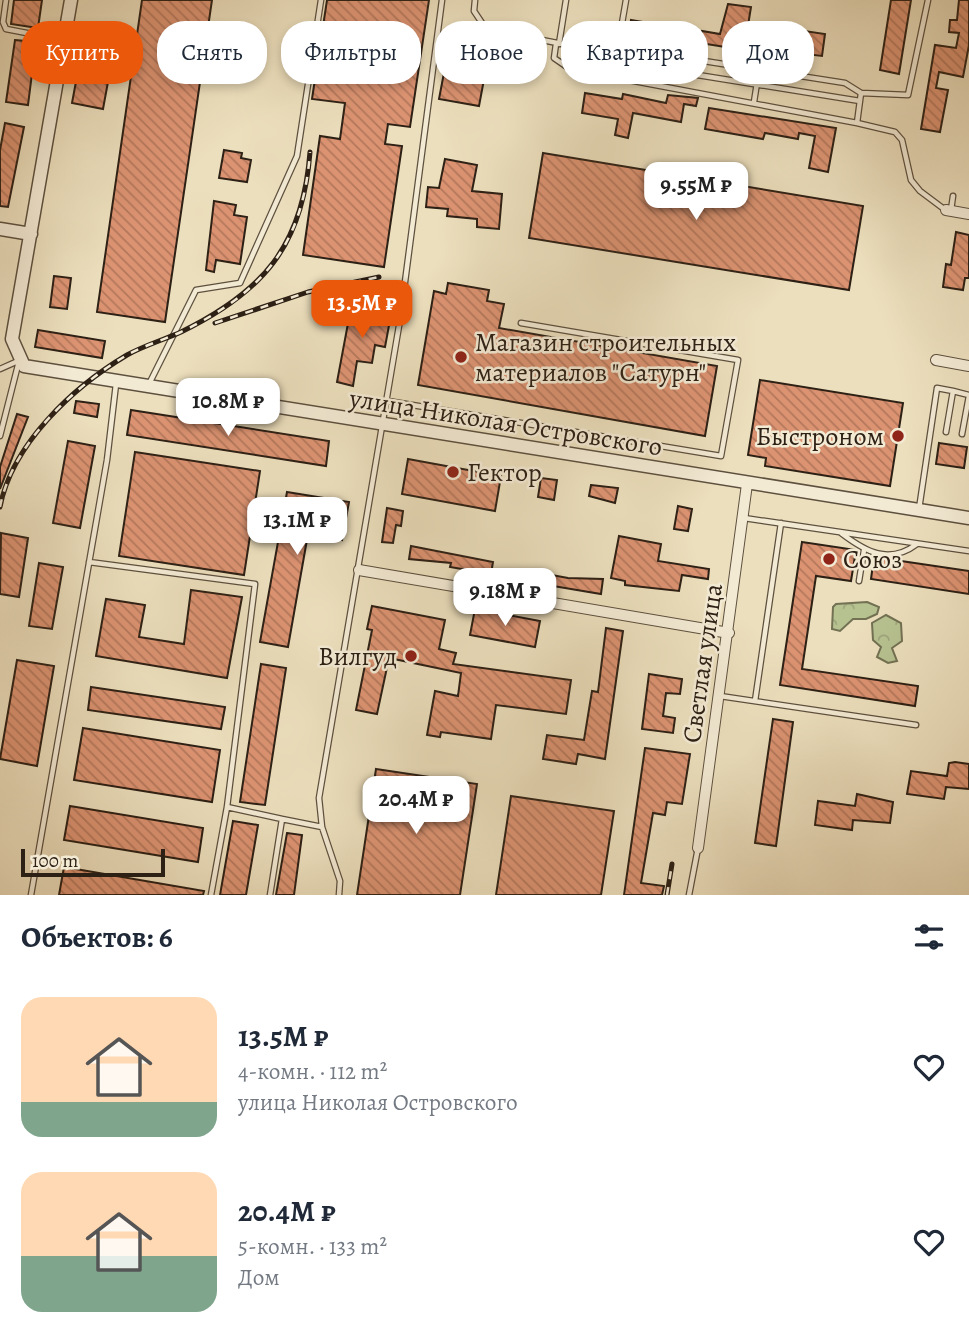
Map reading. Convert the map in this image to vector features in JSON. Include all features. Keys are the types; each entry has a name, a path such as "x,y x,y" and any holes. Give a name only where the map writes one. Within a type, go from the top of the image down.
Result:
{"street":[{"path":"67,21 71,0"},
{"path":"19,360 12,339 57,84"},
{"path":"948,210 969,214"},
{"path":"0,229 31,234"},
{"name":"улица Николая Островского","path":"19,360 33,369 116,383 969,518"},
{"path":"936,360 969,366"},
{"name":"Светлая улица","path":"698,848 747,484"},
{"path":"359,570 729,633"}],"lane":[{"path":"6,0 3,22 6,29 21,32"},
{"path":"147,388 196,290 240,283 297,156 321,0"},
{"path":"339,895 340,881 322,827 319,798 388,401 442,0"},
{"path":"475,0 474,11 486,29 561,45"},
{"path":"561,64 554,58 566,0"},
{"path":"622,21 626,0"},
{"path":"814,78 845,83 861,93 908,95 928,0"},
{"path":"655,84 857,122 895,132 902,140 911,180 920,191 948,210 953,196"},
{"path":"754,102 757,84 860,101"},
{"path":"857,122 861,93"},
{"path":"388,401 722,456 738,360 521,323"},
{"path":"0,369 19,360"},
{"path":"0,436 19,360"},
{"path":"31,895 107,460 116,383"},
{"path":"919,510 937,388 969,395 962,434"},
{"path":"946,432 953,391"},
{"path":"743,517 969,551"},
{"path":"755,701 782,523"},
{"path":"841,532 864,550 901,555 918,544"},
{"path":"859,581 864,550"},
{"path":"89,562 255,584 227,807 211,895"},
{"path":"720,695 916,725"},
{"path":"227,807 322,827"},
{"path":"270,895 282,820"},
{"path":"689,895 698,848"}],"green space":[{"path":"867,602 879,607 877,614 866,619 853,619 840,631 832,629 833,607 836,604"},
{"path":"886,615 901,623 902,641 892,648 897,661 888,663 877,657 881,647 873,640 872,623"}],"building":[{"path":"14,0 42,0 39,21 21,21 21,25 11,24"},
{"path":"142,0 212,0 209,21 157,21 157,84 200,84 165,322 97,312 130,84 143,84 143,21 139,21"},
{"path":"327,0 429,0 421,53 421,21 324,21"},
{"path":"891,0 911,0 899,74 880,70"},
{"path":"959,0 969,0 969,45 963,77 939,72 936,88 948,90 940,132 921,129 935,45 956,48 959,33 949,32 950,20 957,20"},
{"path":"728,4 751,7 749,21 723,21"},
{"path":"722,26 722,46 708,44 708,32 720,34"},
{"path":"814,32 825,34 822,56 814,55"},
{"path":"15,40 21,41 21,84 31,84 28,105 6,102"},
{"path":"76,84 108,84 103,109 72,103"},
{"path":"314,84 416,84 410,127 388,124 385,144 402,146 384,267 303,255 320,136 340,139 345,103 312,99"},
{"path":"442,84 483,84 479,106 439,99"},
{"path":"585,93 622,99 623,94 666,103 668,95 698,98 696,106 684,104 681,122 633,113 628,138 615,135 618,119 582,113"},
{"path":"709,108 836,128 828,172 809,168 815,136 799,133 798,139 765,133 763,139 705,129"},
{"path":"5,123 24,127 8,207 0,206 0,150"},
{"path":"224,150 242,153 241,158 251,160 247,182 219,178"},
{"path":"543,153 863,206 849,290 529,238"},
{"path":"445,159 477,165 472,191 502,194 499,229 477,227 477,219 447,216 448,209 426,207 428,187 439,188"},
{"path":"214,201 236,205 234,215 247,217 240,264 216,260 214,272 206,270"},
{"path":"956,232 969,235 969,278 965,278 963,290 943,287 946,264 951,265"},
{"path":"54,276 71,278 67,309 50,307"},
{"path":"448,283 489,290 487,301 504,304 499,328 717,366 705,436 418,385 434,291 446,294"},
{"path":"352,302 379,307 377,317 390,320 385,347 375,345 372,363 357,361 353,386 337,382"},
{"path":"38,330 105,341 102,358 35,347"},
{"path":"760,380 903,403 890,486 765,466 766,458 748,455"},
{"path":"76,401 99,404 97,417 74,413"},
{"path":"131,410 329,441 326,466 127,435"},
{"path":"17,414 28,417 0,489 0,467"},
{"path":"68,441 95,446 80,528 53,523"},
{"path":"939,443 967,447 964,468 936,464"},
{"path":"135,452 260,471 244,575 119,556"},
{"path":"408,459 501,476 495,511 402,494"},
{"path":"541,478 557,480 554,500 538,497"},
{"path":"591,485 618,488 615,503 589,496"},
{"path":"287,492 349,502 342,540 308,534 288,647 260,642"},
{"path":"678,506 692,509 688,531 674,529"},
{"path":"387,508 403,511 401,526 396,525 393,543 382,542"},
{"path":"1,533 28,538 19,597 0,594"},
{"path":"619,536 661,544 658,561 709,569 708,579 682,575 679,591 625,585 625,581 611,578"},
{"path":"802,542 856,550 851,581 816,576 802,669 918,686 915,706 780,685"},
{"path":"411,546 493,562 491,574 450,567 451,563 409,559"},
{"path":"874,557 969,571 969,594 871,579"},
{"path":"39,563 63,567 52,629 29,626"},
{"path":"524,570 568,578 603,579 601,594 523,581"},
{"path":"191,590 242,597 227,678 96,656 106,599 145,605 139,637 184,644"},
{"path":"372,606 445,620 439,649 456,653 453,664 571,680 566,714 496,705 491,739 441,732 440,737 427,735 435,691 458,696 461,673 389,658 377,714 356,710 372,630 367,629"},
{"path":"475,609 540,621 535,647 470,635"},
{"path":"606,628 623,631 605,759 578,754 576,764 543,759 547,735 584,740 592,691 598,692"},
{"path":"17,660 54,666 37,766 0,759"},
{"path":"261,664 286,668 265,805 240,802"},
{"path":"649,674 682,679 680,694 666,693 663,716 675,718 673,733 642,729"},
{"path":"91,687 225,707 221,729 88,710"},
{"path":"773,719 793,722 776,846 755,843"},
{"path":"83,728 220,750 212,802 74,780"},
{"path":"645,748 690,754 682,804 667,802 665,815 653,813 641,883 664,886 662,895 624,895"},
{"path":"949,763 969,764 969,789 946,787 944,799 907,794 911,771 947,776"},
{"path":"376,769 477,784 460,895 357,895"},
{"path":"857,794 893,802 890,823 853,820 852,830 815,825 818,801 855,806"},
{"path":"511,796 614,811 601,895 496,895"},
{"path":"70,806 203,828 198,862 64,840"},
{"path":"233,821 258,825 246,895 220,895"},
{"path":"287,833 302,835 294,895 276,895"},
{"path":"64,867 204,891 203,895 59,895"}],"railway":[{"path":"0,507 17,461 31,440 48,419 86,383 127,355 210,317 256,282 274,262 288,240 298,214 306,185 310,152"},
{"path":"215,323 308,292 379,277"},
{"path":"667,895 672,864"}],"place":[{"name":"Магазин строительных материалов \"Сатурн\"","path":"461,357"},
{"name":"Быстроном","path":"898,436"},
{"name":"Гектор","path":"453,472"},
{"name":"Союз","path":"829,559"},
{"name":"Вилгуд","path":"411,656"}]}
